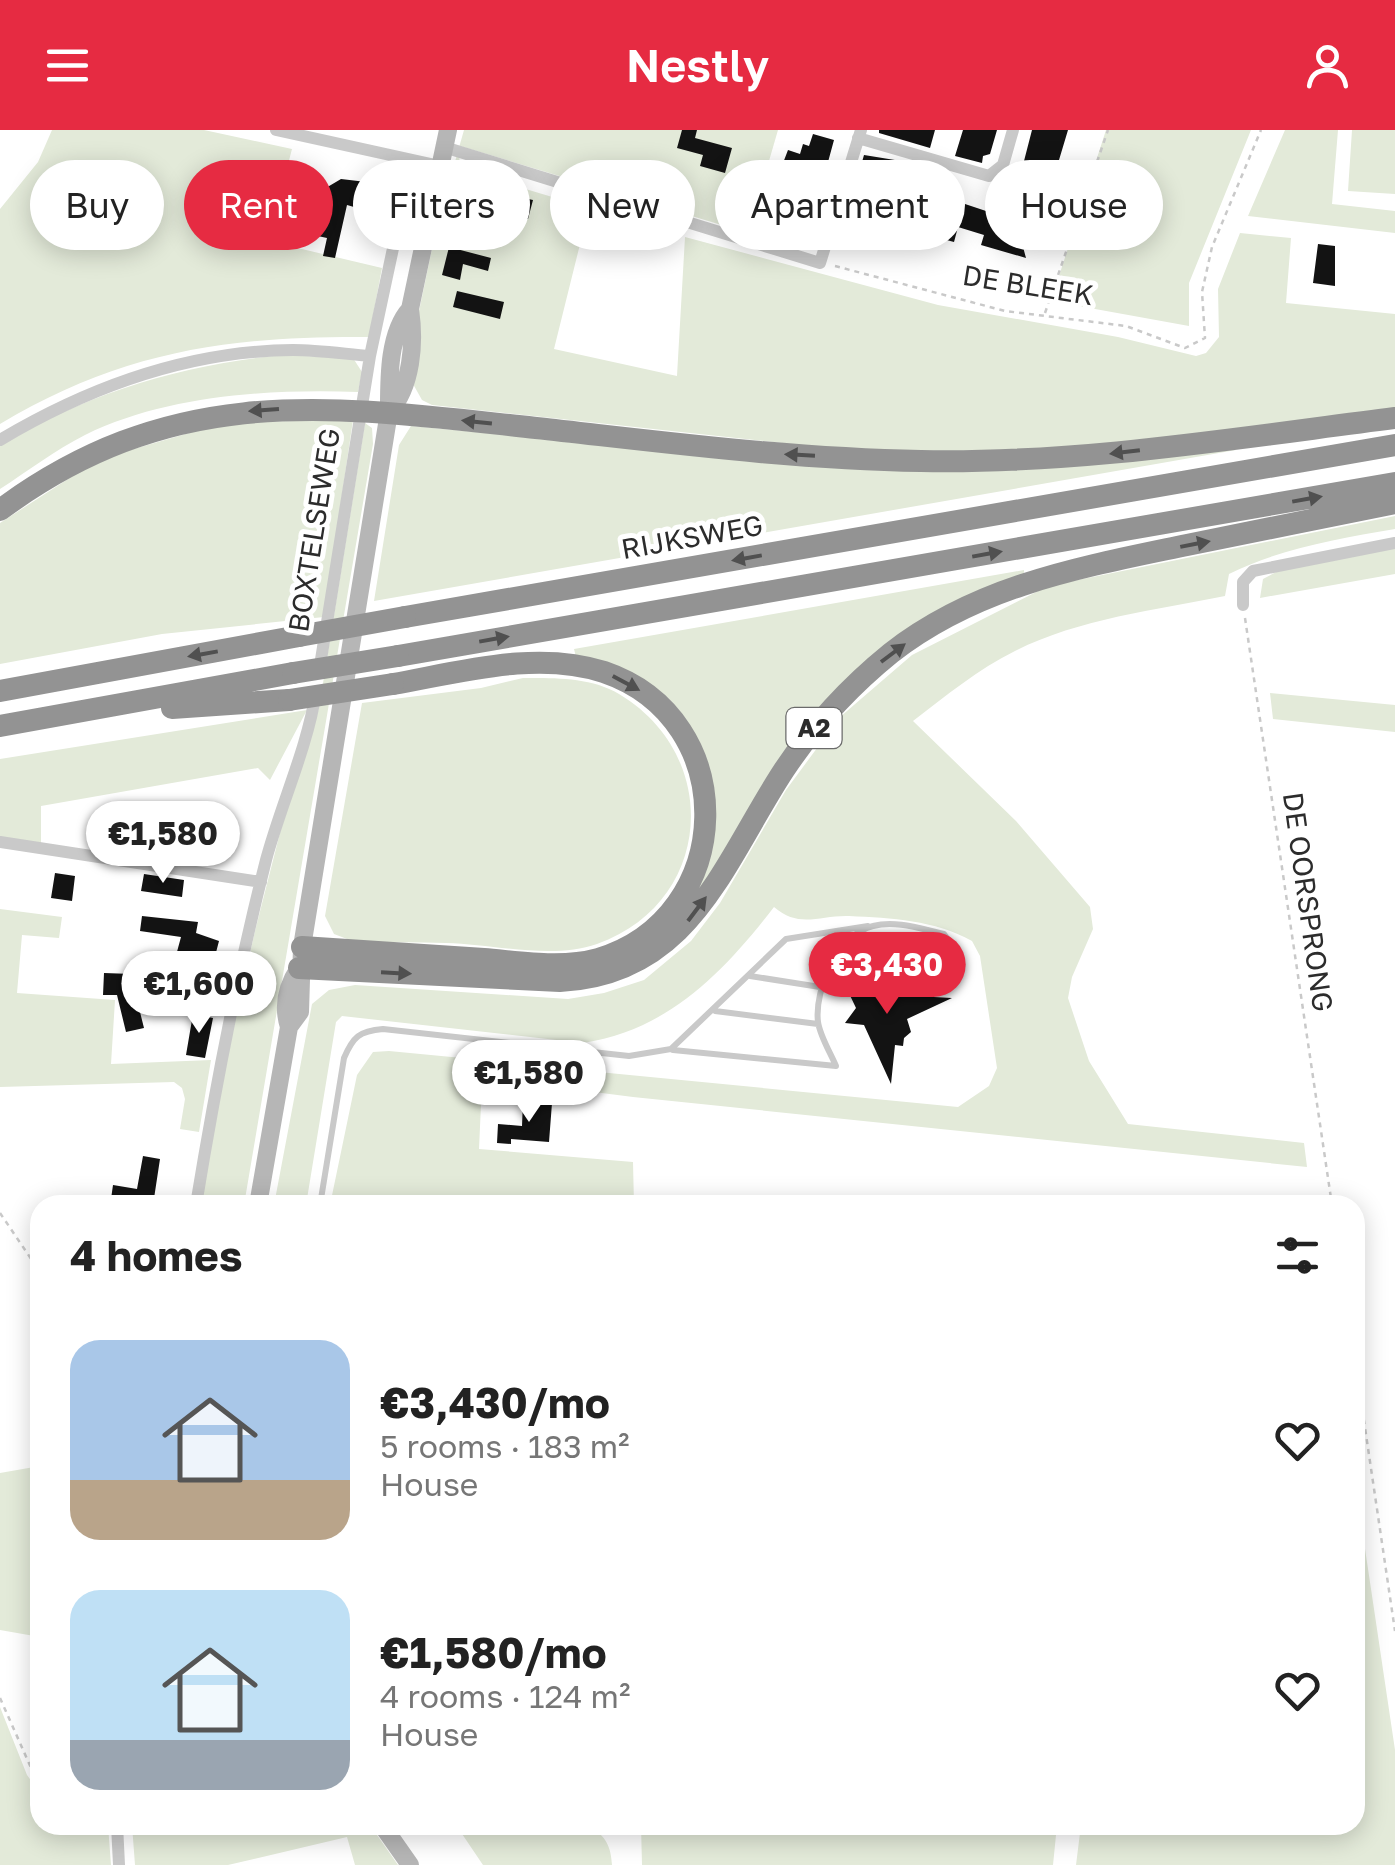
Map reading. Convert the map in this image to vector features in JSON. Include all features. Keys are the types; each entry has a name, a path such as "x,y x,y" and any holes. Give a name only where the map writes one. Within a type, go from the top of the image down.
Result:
{"highway":[{"path":"0,510 66,466 158,428 224,413 296,408 390,412 750,452 920,461 1067,460 1395,418"},
{"name":"RIJKSWEG","path":"0,691 1395,445"},
{"path":"0,726 1395,483"},
{"name":"A2","path":"300,957 560,981 623,969 657,950 691,919 724,872 783,772 847,690 895,650 939,621 997,592 1075,568 1395,502"},
{"path":"54,716 289,700 527,663 578,665 624,680 644,692 676,724 698,766 706,810 698,862 680,901 657,926 620,950 586,962 300,957"}],"main road":[{"name":"BOXTELSEWEG","path":"260,1195 289,1027 284,1012 300,957 390,412 389,387 400,320 410,309 422,250"},
{"path":"389,1835 410,1865"}],"street":[{"path":"276,130 413,160"},
{"path":"446,138 820,262 860,134 989,176 1003,165 1014,130"},
{"name":"BOXTELSEWEG","path":"198,1195 222,1044 281,803 314,702 370,356 393,250"},
{"path":"0,440 108,386 198,360 293,350 370,356"},
{"path":"1244,604 1243,582 1253,571 1395,543"},
{"path":"0,842 261,882"},
{"path":"118,1835 120,1865"}],"lane":[{"path":"671,1050 786,939 892,923 944,934 958,954"},
{"path":"322,1195 344,1058 352,1038 364,1031 383,1029 629,1056 671,1050 836,1066 818,1024 820,988 837,954 868,926"},
{"path":"748,976 820,988"},
{"path":"713,1011 818,1024"}],"path":[{"path":"1045,313 1108,130"},
{"name":"DE BLEEK","path":"820,262 1005,311 1126,326 1185,348 1200,342 1206,331 1204,277 1212,246 1261,130"},
{"name":"DE OORSPRONG","path":"1244,604 1331,1195"},
{"path":"0,1214 30,1258"},
{"path":"1365,1428 1395,1631"},
{"path":"0,1698 30,1766"}],"green space":[{"path":"52,130 204,130 292,149 289,160 184,160 184,250 306,250 382,268 369,337 269,340 178,353 89,379 0,424 0,209 30,172 30,250 164,250 164,160 39,160"},
{"path":"464,130 778,130 769,160 715,160 715,223 695,217 695,160 550,160 550,173 530,167 530,160 506,160 460,146 459,160 455,160"},
{"path":"1106,130 1251,130 1189,283 1189,326 1051,301 1067,250 1163,250 1163,160 1096,160"},
{"path":"1285,130 1338,130 1332,204 1395,211 1395,233 1248,216"},
{"path":"1352,130 1395,130 1395,194 1348,191"},
{"path":"530,190 550,196 550,250 579,250 554,349 677,376 684,250 695,250 695,240 715,245 715,250 733,250 938,305 1118,337 1196,356 1206,353 1219,337 1218,289 1240,233 1291,238 1286,303 1395,314 1395,424 1176,447 883,454 432,405 422,400 413,384 418,316 432,250 530,250"},
{"path":"282,355 353,358 362,372 358,392 219,397 150,411 85,435 0,489 0,445 67,410 172,374"},
{"path":"353,420 324,617 162,634 0,664 0,523 99,459 203,429 244,422"},
{"path":"365,423 372,428 373,444 246,1195 203,1195 226,1060 255,931 283,821 319,708"},
{"path":"411,426 711,454 1236,450 374,601 399,445"},
{"path":"1395,516 1395,529 1290,551 1229,574 1225,596 1118,617 1039,640 988,666 913,721 1016,821 1090,907 1093,929 1072,977 1068,998 1089,1061 1128,1124 1304,1143 1307,1167 501,1080 496,1062 958,1107 989,1086 997,1068 980,956 972,941 912,921 849,916 801,919 774,907 735,954 691,995 642,1026 614,1036 583,1043 342,1016 336,1022 308,1195 276,1195 312,1004 329,990 355,985 568,999 644,980 691,941 720,903 786,790 840,717 912,655 1048,586"},
{"path":"1395,547 1395,574 1260,598 1263,579 1278,571"},
{"path":"1024,570 1024,575 868,665 702,892 698,888 708,859 712,796 707,765 696,736 679,710 657,689 629,673 576,657 574,649"},
{"path":"523,678 572,680 608,688 653,721 676,753 688,790 690,827 682,863 664,896 636,924 580,949 355,942 334,934 325,916 362,703 481,688"},
{"path":"1270,693 1395,705 1395,732 1273,719"},
{"path":"307,710 270,780 258,768 41,806 41,846 0,840 0,759"},
{"path":"0,909 62,917 59,938 22,935 17,993 115,1000 111,1064 211,1060 199,1132 180,1129 185,1099 182,1088 174,1082 0,1087"},
{"path":"373,1052 483,1060 479,1149 633,1162 634,1195 332,1195 357,1075"},
{"path":"30,1468 30,1635 0,1630 0,1473"},
{"path":"1365,1549 1395,1750 1395,1865 1076,1865 1080,1835 1365,1835"},
{"path":"0,1707 30,1779 30,1835 109,1835 111,1865 0,1865"},
{"path":"133,1835 377,1835 398,1865 355,1865 347,1837 228,1865 135,1865"},
{"path":"463,1835 601,1835 612,1865 483,1865"},
{"path":"641,1835 1056,1835 1053,1865 642,1865"}],"building":[{"path":"682,130 697,130 695,138 732,148 729,160 715,160 715,170 700,166 703,155 677,148"},
{"path":"879,130 935,130 930,148"},
{"path":"963,130 997,130 990,154 983,156 982,163 955,156"},
{"path":"1032,130 1068,130 1059,160 1024,160"},
{"path":"813,134 834,140 829,160 784,160 788,150 800,154 803,144 809,146"},
{"path":"864,155 895,160 863,160"},
{"path":"341,179 353,180 353,207 347,205 335,258 323,256 324,250 333,250 333,184"},
{"path":"965,204 985,211 985,246 981,245 984,235 965,229"},
{"path":"1318,244 1335,246 1335,286 1313,283"},
{"path":"448,250 491,258 488,271 463,264 460,280 442,275"},
{"path":"998,250 1024,250 1026,258"},
{"path":"457,291 504,302 500,319 453,307"},
{"path":"121,803 152,805 148,829 104,823 106,806 120,808"},
{"path":"186,804 210,807 208,818 222,820 220,835 183,827"},
{"path":"55,873 75,876 72,901 51,898"},
{"path":"144,874 184,880 182,897 141,891"},
{"path":"142,916 198,922 196,933 219,941 213,964 194,959 192,998 136,996 144,1028 126,1032 117,995 103,995 104,973 132,974 132,985 168,985 181,937 140,931"},
{"path":"880,974 888,992 927,996 931,991 934,997 952,998 907,1019 911,1032 904,1038 903,1046 895,1045 891,1084 864,1025 845,1023 856,1008 846,987 869,989"},
{"path":"193,1014 213,1018 205,1058 186,1055"},
{"path":"523,1101 552,1103 549,1142 511,1139 511,1144 497,1143 498,1124 522,1126"},
{"path":"143,1156 160,1159 155,1195 112,1195 113,1185 137,1189"}]}
